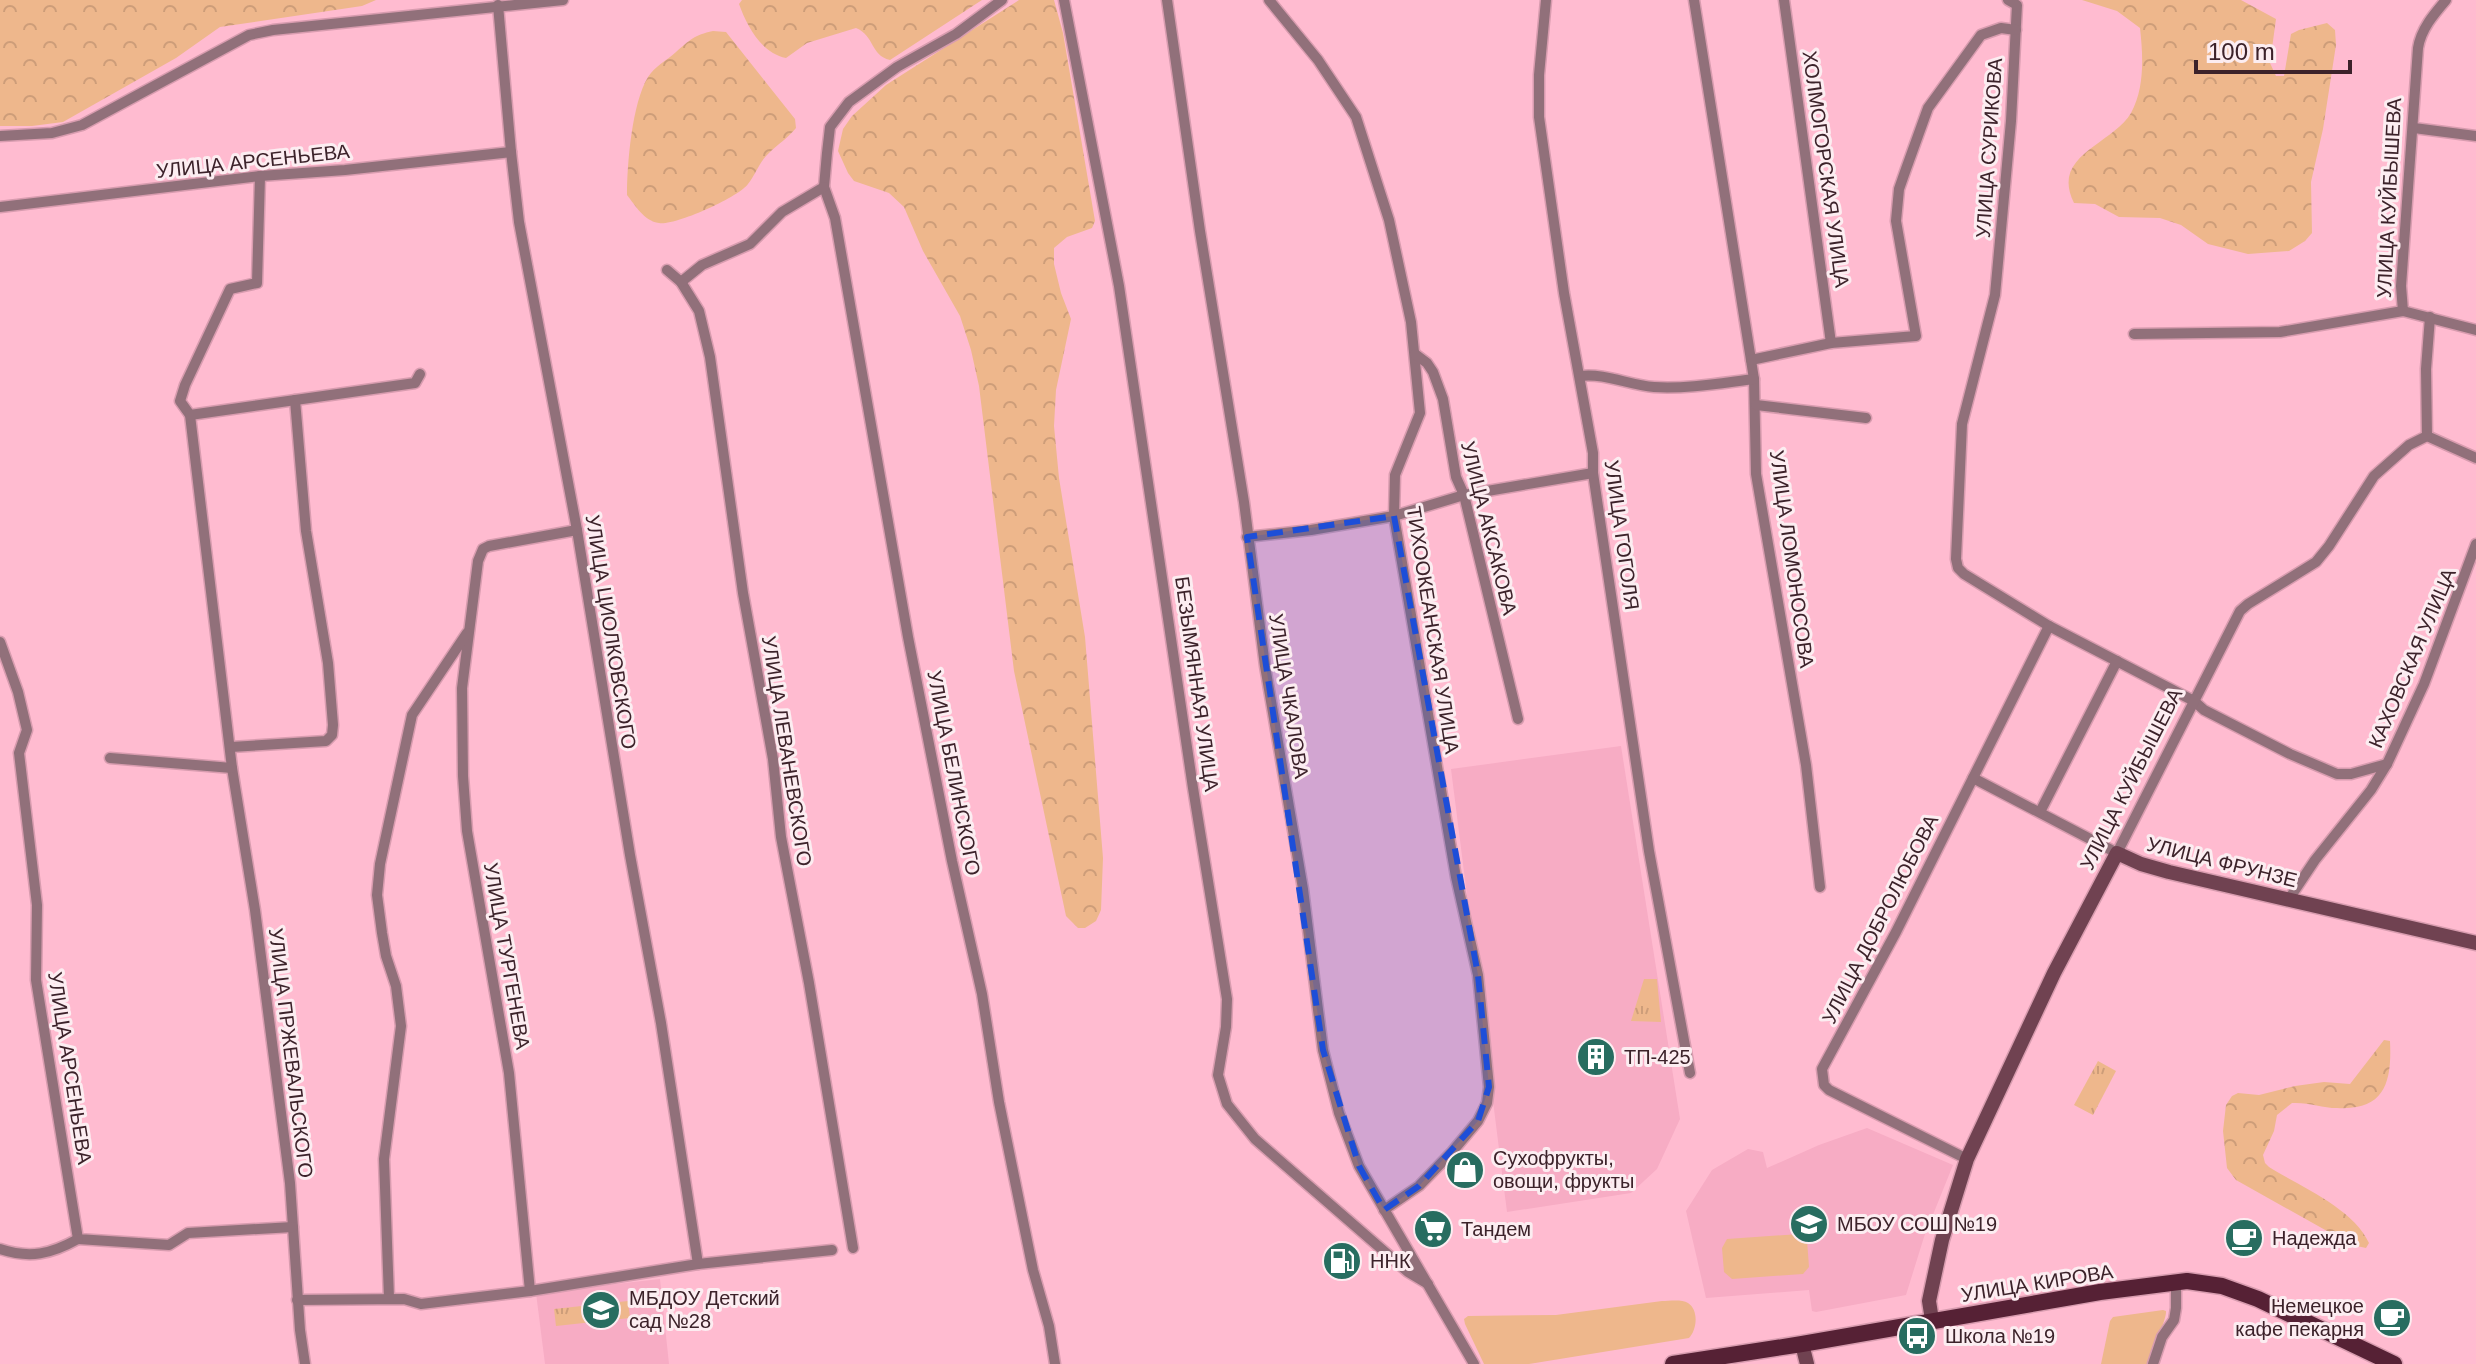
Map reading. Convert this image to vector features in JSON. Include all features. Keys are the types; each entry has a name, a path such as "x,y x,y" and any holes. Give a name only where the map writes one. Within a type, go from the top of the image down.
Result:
{"main road":[{"name":"УЛИЦА ФРУНЗЕ","path":"2117,853 2169,872 2476,943"},
{"name":"УЛИЦА КУЙБЫШЕВА","path":"1932,1320 1929,1301 1942,1240 1967,1159 2054,973 2117,853"},
{"name":"УЛИЦА КИРОВА","path":"1673,1364 2176,1281 2222,1286 2277,1307 2394,1364"},
{"path":"1802,1344 1807,1364"}],"street":[{"path":"0,136 52,133 82,125 249,35 563,0"},
{"path":"681,282 702,265 750,244 782,212 824,187 830,127 849,102 897,67 956,34 1002,0"},
{"name":"БЕЗЫМЯННАЯ УЛИЦА","path":"1064,0 1119,286 1227,999 1225,1037 1218,1067 1220,1084 1227,1104 1255,1139 1408,1272 1429,1285"},
{"name":"УЛИЦА ЧКАЛОВА","path":"1167,0 1265,666 1303,889 1323,1050 1348,1140 1359,1166 1474,1364"},
{"name":"ТИХООКЕАНСКАЯ УЛИЦА","path":"1269,0 1326,71 1360,128 1389,220 1411,322 1420,413 1395,475 1394,516 1456,877 1478,975 1489,1087 1482,1114 1452,1152 1419,1186 1384,1210"},
{"name":"УЛИЦА ГОГОЛЯ","path":"1546,0 1539,75 1539,117 1564,293 1593,453 1593,473 1649,851 1690,1073"},
{"name":"УЛИЦА ЛОМОНОСОВА","path":"1694,0 1754,379 1756,474 1806,765 1820,887"},
{"name":"ХОЛМОГОРСКАЯ УЛИЦА","path":"1784,0 1831,343"},
{"path":"2008,0 2017,5 2016,30"},
{"name":"УЛИЦА КУЙБЫШЕВА","path":"2403,311 2401,286 2420,38 2446,0"},
{"name":"УЛИЦА ЦИОЛКОВСКОГО","path":"498,5 519,222 577,530 661,1023 698,1264"},
{"name":"УЛИЦА СУРИКОВА","path":"1831,343 1916,336 1896,221 1899,189 1928,108 1981,35 2001,28 2016,30 1995,295 1961,431 1956,559 1958,568 1964,574 2049,626"},
{"path":"2414,128 2476,136"},
{"name":"УЛИЦА АРСЕНЬЕВА","path":"0,207 260,176 511,152"},
{"name":"УЛИЦА ПРЖЕВАЛЬСКОГО","path":"260,176 257,283 230,289 180,401 190,415 232,768 255,910 293,1227 305,1364"},
{"name":"УЛИЦА БЕЛИНСКОГО","path":"824,187 835,218 908,637 982,994 999,1102 1055,1364"},
{"name":"УЛИЦА ЛЕВАНЕВСКОГО","path":"667,270 681,282 699,311 710,357 743,593 773,759 781,837 853,1248"},
{"path":"2134,334 2280,332 2403,311 2476,330"},
{"path":"2430,317 2426,369 2427,436 2476,458"},
{"path":"1751,360 1831,343"},
{"name":"УЛИЦА АКСАКОВА","path":"1415,354 1433,372 1443,399 1456,477 1464,495 1518,719"},
{"path":"190,415 415,383 420,374"},
{"path":"1580,376 1605,375 1629,383 1660,387 1754,379"},
{"path":"231,747 326,741 332,735 328,663 306,531 295,400"},
{"path":"1756,405 1866,418"},
{"name":"УЛИЦА КУЙБЫШЕВА","path":"2117,853 2240,611 2316,562 2374,476 2409,445 2427,436"},
{"path":"1247,537 1394,516 1464,495 1593,473"},
{"name":"УЛИЦА ТУРГЕНЕВА","path":"530,1291 509,1073 467,831 462,688 478,561 483,549 577,530"},
{"name":"КАХОВСКАЯ УЛИЦА","path":"2289,899 2387,764 2420,692 2476,544"},
{"path":"2049,626 2194,701 2204,710 2337,774 2351,774 2387,764"},
{"name":"УЛИЦА ДОБРОЛЮБОВА","path":"1967,1159 1839,1095 1824,1085 1822,1069 1896,932 2049,626"},
{"path":"389,1298 384,1159 401,1026 377,895 380,864 412,715 470,628"},
{"name":"УЛИЦА АРСЕНЬЕВА","path":"0,642 18,692 27,730 19,753 37,905 36,980 78,1239"},
{"path":"2040,812 2117,661"},
{"path":"110,758 232,768"},
{"name":"УЛИЦА ФРУНЗЕ","path":"1973,778 2117,853"},
{"path":"0,1249 39,1255 78,1239 169,1245 188,1233 293,1227"},
{"path":"297,1300 389,1298 421,1304 530,1291 698,1264 832,1250"},
{"path":"2153,1364 2162,1337 2174,1320 2176,1281"}],"highlighted area":[{"path":"1394,516 1478,975 1489,1087 1478,1121 1419,1186 1384,1210 1359,1166 1323,1050 1247,537"}],"shaded area":[{"path":"1621,746 1680,1119 1657,1169 1631,1193 1507,1212 1451,769"},
{"name":"МБОУ СОШ №19","path":"1867,1128 1953,1165 1924,1237 1906,1295 1816,1312 1812,1311 1809,1290 1706,1298 1686,1211 1712,1170 1748,1149 1763,1152 1767,1168"},
{"name":"МБДОУ Детский сад №28","path":"660,1279 669,1364 545,1364 536,1293"}],"green space":[{"path":"0,0 376,0 362,6 220,27 176,58 63,122 0,126"},
{"path":"742,0 982,0 890,60 879,54 867,36 856,28 807,43 786,58 777,55 762,45 751,29 739,4"},
{"path":"1019,0 1054,0 1063,33 1095,221 1092,228 1067,237 1054,248 1054,264 1071,319 1056,390 1054,426 1059,478 1085,637 1103,858 1101,910 1096,921 1085,928 1078,928 1066,916 1014,671 979,386 971,350 960,316 923,251 904,207 889,193 854,181 838,151 843,129 852,116 886,85"},
{"path":"2082,0 2241,0 2276,19 2270,63 2276,76 2284,76 2291,34 2327,23 2335,30 2336,45 2323,129 2311,182 2312,233 2305,241 2289,251 2248,254 2208,244 2181,225 2160,218 2119,217 2095,204 2074,203 2069,187 2070,173 2086,152 2111,134 2131,113 2139,93 2142,71 2140,28 2117,11"},
{"path":"713,31 726,32 795,119 796,128 766,157 748,184 733,196 678,220 654,222 640,212 627,195 629,151 638,102 654,70 693,38"},
{"path":"1644,979 1657,979 1661,1022 1631,1021"},
{"path":"2384,1040 2390,1041 2389,1069 2387,1081 2375,1099 2353,1108 2292,1103 2277,1115 2274,1131 2263,1155 2269,1167 2325,1199 2351,1219 2369,1243 2366,1248 2352,1245 2236,1180 2227,1168 2223,1131 2226,1105 2232,1096 2238,1093 2259,1095 2324,1082 2350,1084"},
{"path":"2098,1061 2116,1071 2093,1115 2074,1105"},
{"path":"1800,1234 1807,1240 1809,1267 1803,1274 1732,1279 1724,1272 1722,1248 1727,1239"},
{"path":"628,1301 630,1318 556,1326 554,1309"},
{"path":"1682,1301 1692,1306 1696,1320 1689,1338 1529,1364 1484,1364 1464,1319 1468,1316 1556,1315"},
{"path":"2166,1311 2164,1321 2147,1364 2101,1364 2113,1317"}],"place":[{"name":"ТП-425","path":"1596,1057"},
{"name":"Сухофрукты, овощи, фрукты","path":"1465,1170"},
{"name":"МБОУ СОШ №19","path":"1809,1224"},
{"name":"Тандем","path":"1433,1229"},
{"name":"Надежда","path":"2244,1238"},
{"name":"ННК","path":"1342,1261"},
{"name":"МБДОУ Детский сад №28","path":"601,1310"},
{"name":"Немецкое кафе пекарня","path":"2392,1318"},
{"name":"Школа №19","path":"1917,1336"}]}
